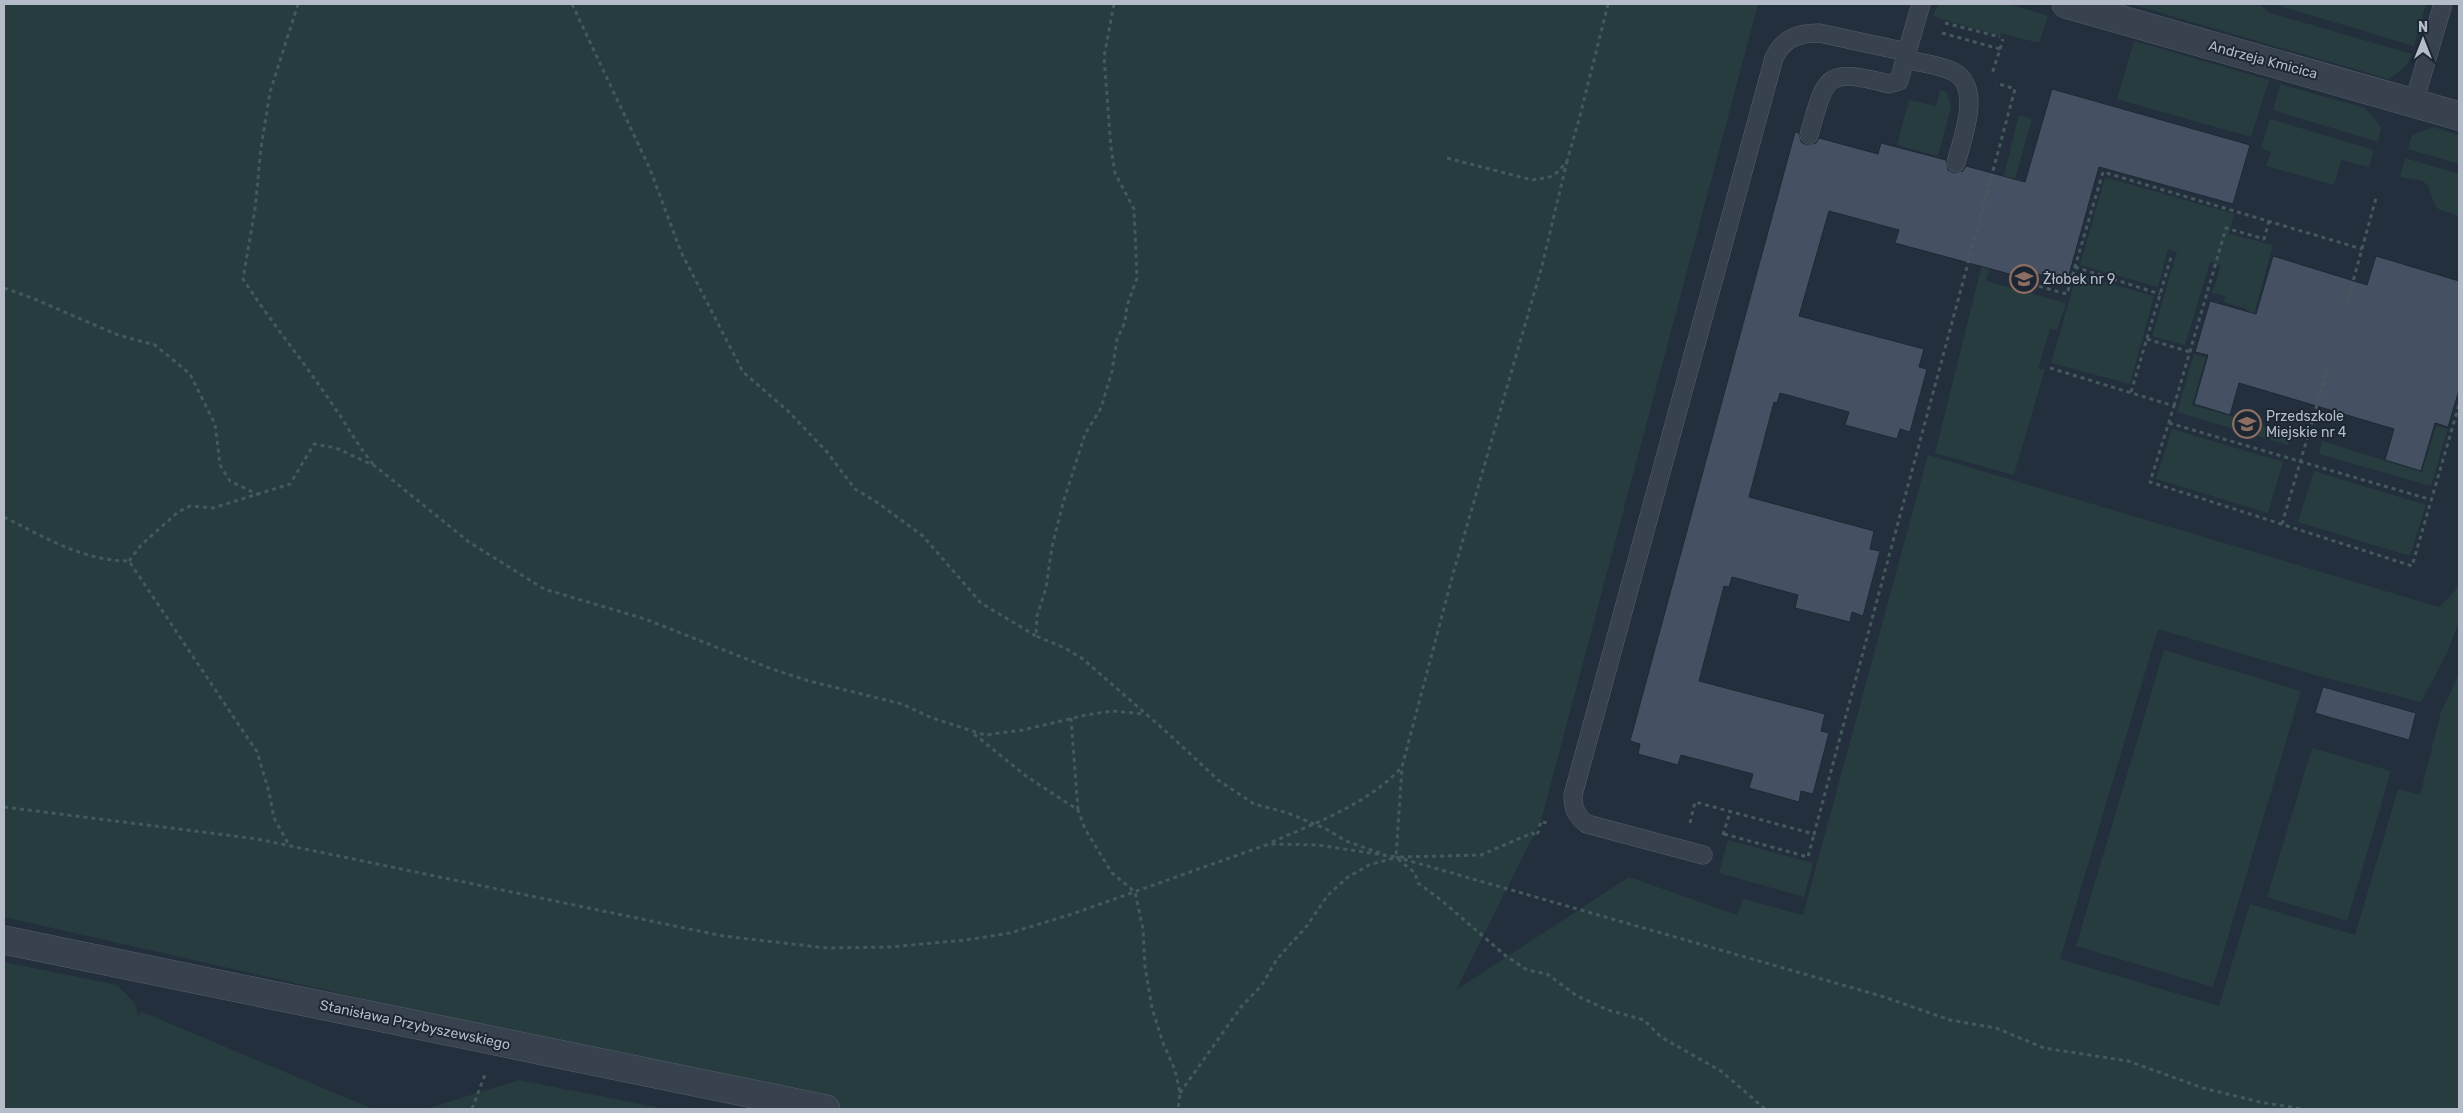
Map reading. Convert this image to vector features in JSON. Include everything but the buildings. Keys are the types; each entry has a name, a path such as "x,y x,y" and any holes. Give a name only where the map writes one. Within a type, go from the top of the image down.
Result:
{"street":[{"name":"Andrzeja Kmicica","path":"2066,4 2459,116"},
{"name":"Stanisława Przybyszewskiego","path":"4,940 826,1109"}],"lane":[{"path":"2414,102 2443,4"},
{"path":"1809,136 1822,90 1831,81 1844,76 1856,76 1889,84 1899,81 1918,15"},
{"path":"1703,855 1587,824 1578,818 1573,807 1573,795 1774,58 1780,46 1792,37 1805,33 1819,33 1906,56 1954,72 1964,81 1969,93 1970,107 1956,163"}],"path":[{"path":"298,4 270,92 260,148 255,209 243,279 285,341 331,402 355,442 375,466 469,542 544,589 645,619 781,672 902,704 972,733 986,735 1001,734 1112,711 1144,714"},
{"path":"572,4 650,169 681,252 743,372 788,411 828,452 855,489 878,503 923,536 981,603 1036,636 1065,648 1083,659 1144,714 1170,734 1218,780 1254,804 1288,813 1346,841 1390,856"},
{"path":"1036,636 1037,616 1046,588 1052,547 1063,503 1085,434 1101,408 1112,371 1117,339 1126,322 1127,306 1137,278 1134,209 1115,173 1110,148 1104,57 1114,4"},
{"path":"1396,857 1402,766 1452,574 1508,390 1544,257 1566,161 1608,4"},
{"path":"1724,834 1808,856 2015,89 1990,82 2000,49 2001,38 1918,15"},
{"path":"1918,15 2000,49"},
{"path":"1447,158 1532,180 1550,177 1559,171 1566,161"},
{"path":"2016,280 2066,294 2103,172 2362,250"},
{"path":"2347,303 2376,198"},
{"path":"2269,221 2264,239 2226,228 2150,482 2412,566 2459,405"},
{"path":"2131,392 2172,254"},
{"path":"2074,267 2160,294"},
{"path":"4,288 118,335 155,345 190,374 215,424 220,465 230,481 260,495"},
{"path":"2147,339 2190,352"},
{"path":"2282,524 2329,364"},
{"path":"2050,368 2174,406"},
{"path":"2169,423 2432,500"},
{"path":"128,561 141,545 178,512 190,506 213,508 260,495 290,484 314,444 336,448 375,466"},
{"path":"4,517 89,556 112,561 128,561"},
{"path":"128,561 257,752 269,792 274,818 290,845"},
{"path":"1071,718 1078,810 1084,829 1112,872 1135,892 1144,929 1145,967 1152,1008 1163,1043 1175,1070 1180,1092 1178,1109"},
{"path":"972,733 1026,776 1078,810"},
{"path":"4,807 257,839 723,936 827,948 890,947 966,940 1010,933 1135,892 1269,844 1314,824 1357,803 1386,785 1402,766"},
{"path":"1687,831 1696,802 1814,834"},
{"path":"1180,1092 1222,1037 1241,1007 1262,985 1277,959 1306,927 1328,895 1348,878 1369,864 1396,857 1481,855 1532,833"},
{"path":"1269,844 1318,845 1396,857 1881,996 1950,1020 1996,1028 2044,1048 2128,1060 2203,1088 2260,1102 2302,1109"},
{"path":"1396,857 1415,872 1418,883 1442,900 1506,956 1527,970 1547,974 1585,999 1608,1010 1644,1020 1661,1037 1721,1071 1765,1109"},
{"path":"472,1109 497,1042"}],"green space":[{"path":"4,4 1758,4 1541,821 1456,990 1629,877 1737,915 1743,899 1803,915 1928,455 2439,607 2455,591 2457,585 2459,586 2459,621 2447,653 2421,702 2318,676 2158,629 2060,959 2219,1006 2250,904 2355,935 2398,789 2420,795 2441,712 2459,674 2459,1109 848,1109 4,917"},
{"path":"1940,4 2008,4 2048,16 2039,43 2001,33 2000,36 1932,16"},
{"path":"2130,4 2259,4 2270,13 2412,54 2406,66 2389,79"},
{"path":"2273,4 2426,4 2414,46"},
{"path":"2134,41 2269,80 2251,137 2117,99"},
{"path":"2280,84 2365,108 2381,127 2378,142 2273,110"},
{"path":"1940,90 1947,93 1951,107 1938,156 1897,145 1909,100 1936,106"},
{"path":"2019,115 2032,119 1986,281 2066,303 2057,330 2050,329 2038,369 2045,369 2014,475 1935,453"},
{"path":"2270,119 2374,150 2369,167 2341,160 2334,185 2266,166 2271,152 2261,148"},
{"path":"2433,127 2459,135 2459,164 2408,149 2412,135"},
{"path":"2405,158 2459,174 2459,216 2440,210 2435,206 2428,185 2422,181 2400,177"},
{"path":"2105,177 2234,214 2228,238 2230,234 2273,245 2253,318 2246,316 2247,309 2224,302 2225,296 2212,293 2221,265 2210,262 2185,345 2152,336 2177,252 2168,249 2158,287 2080,265"},
{"path":"2077,274 2154,296 2130,384 2051,363"},
{"path":"2194,354 2206,357 2192,405 2292,433 2288,445 2177,412"},
{"path":"2436,426 2448,429 2431,486 2319,454 2322,441 2422,472"},
{"path":"2172,429 2283,462 2268,513 2156,479"},
{"path":"2314,471 2426,505 2410,556 2298,522"},
{"path":"2164,650 2301,691 2213,987 2076,946"},
{"path":"2312,748 2391,771 2347,921 2267,897"},
{"path":"1728,840 1813,863 1804,897 1719,873"},
{"path":"4,962 117,985 135,1003 139,1019 140,1011 373,1109 4,1109"},
{"path":"519,1080 656,1107 659,1109 426,1109"}],"place":[{"name":"Żłobek nr 9","path":"2024,279"},
{"name":"Przedszkole Miejskie nr 4","path":"2247,424"}]}
